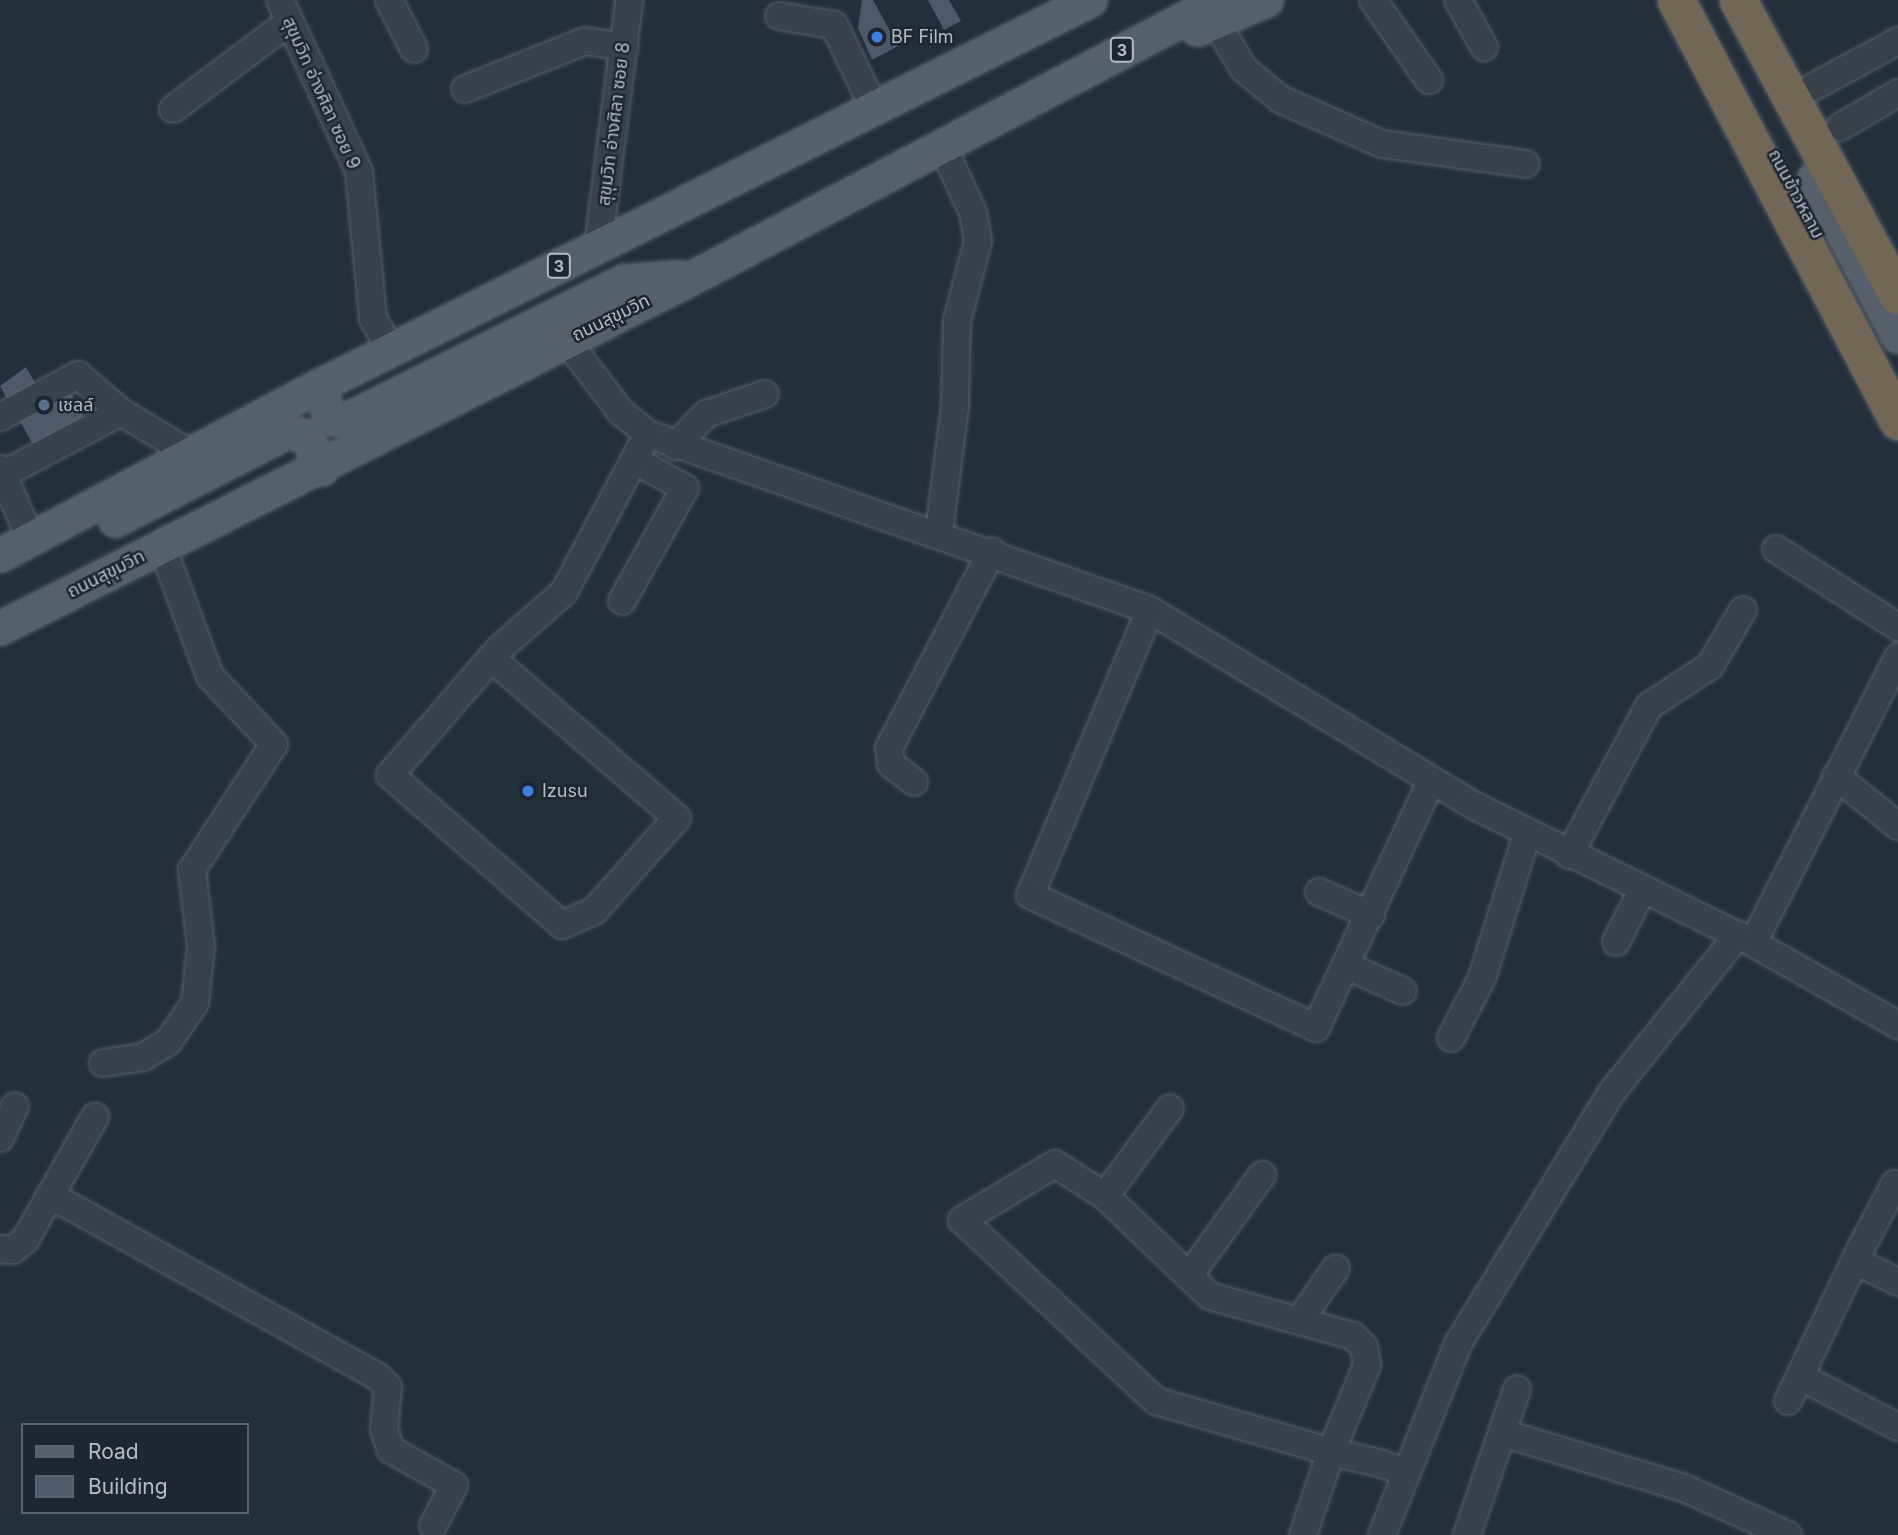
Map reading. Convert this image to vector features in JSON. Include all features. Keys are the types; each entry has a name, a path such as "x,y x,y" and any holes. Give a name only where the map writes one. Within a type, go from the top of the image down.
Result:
{"highway":[{"path":"1676,0 1898,421"},
{"path":"1738,0 1898,296"}],"main road":[{"name":"3","path":"0,555 318,386 875,110 1090,0"},
{"name":"ถนนสุขุมวิท","path":"0,628 321,469 566,340 695,276 1026,100 1217,11 1266,0"},
{"name":"ถนนข้าวหลาม","path":"1693,0 1898,388"},
{"name":"ถนนข้าวหลาม","path":"1719,0 1898,336"},
{"path":"318,386 327,410 334,419 347,419 624,281 695,276"},
{"path":"0,577 286,432 307,436 321,469"}],"street":[{"path":"389,0 414,48"},
{"name":"สุขุมวิท อ่างศิลา ซอย 8","path":"598,247 629,0"},
{"path":"1373,0 1429,80"},
{"path":"1458,0 1484,47"},
{"path":"173,108 284,11"},
{"name":"สุขุมวิท อ่างศิลา ซอย 9","path":"284,11 359,172 373,318 390,350"},
{"path":"1217,11 1244,69 1280,99 1382,144 1526,164"},
{"path":"779,16 834,25 875,110"},
{"path":"465,89 585,41 625,47"},
{"path":"1814,87 1898,41"},
{"path":"1840,127 1898,93"},
{"path":"939,533 955,406 957,321 978,241 973,213 942,145"},
{"path":"566,340 621,412 648,434 675,446 992,551 1150,610 1431,781 1527,834 1746,939 1898,1025"},
{"path":"0,417 78,375 121,412 191,454"},
{"path":"675,446 706,414 765,394"},
{"path":"31,539 1,474 121,412"},
{"path":"491,658 677,818 594,911 562,925 390,775 491,658 564,592 648,434"},
{"path":"622,601 685,488 634,460"},
{"path":"103,1063 143,1057 168,1042 195,1003 201,946 192,870 274,744 210,676 162,546"},
{"path":"1776,549 1898,626"},
{"path":"914,782 891,764 888,748 992,551"},
{"path":"1150,610 1030,895 1316,1028 1371,915 1431,781"},
{"path":"1569,855 1649,706 1710,667 1742,610"},
{"path":"1382,1535 1452,1355 1611,1093 1746,939 1898,657"},
{"path":"1836,776 1898,826"},
{"path":"1451,1038 1482,978 1527,834"},
{"path":"1616,942 1642,891"},
{"path":"1319,892 1371,915"},
{"path":"1347,966 1403,991"},
{"path":"0,1138 15,1106"},
{"path":"1105,1196 1170,1108"},
{"path":"0,1249 19,1246 95,1117"},
{"path":"1303,1535 1331,1452 1367,1365 1364,1347 1353,1336 1210,1296 1105,1196 1055,1164 962,1220 1156,1401 1331,1452 1403,1478"},
{"path":"1189,1276 1262,1175"},
{"path":"1788,1401 1895,1184 1898,1187"},
{"path":"50,1195 378,1377 387,1387 384,1429 391,1450 454,1485 433,1526"},
{"path":"1857,1262 1898,1282"},
{"path":"1300,1320 1336,1268"},
{"path":"1801,1377 1898,1427"},
{"path":"1467,1535 1517,1389"},
{"path":"1503,1433 1684,1488 1788,1535"}],"building":[{"name":"BF Film","path":"862,0 873,0 898,46 872,60 858,28"},
{"path":"928,0 949,0 961,21 944,30"},
{"name":"เชลล์","path":"26,367 39,390 62,377 86,420 35,448 0,386"}],"place":[{"name":"BF Film","path":"877,37"},
{"name":"เชลล์","path":"44,405"},
{"name":"Izusu","path":"528,791"}]}
